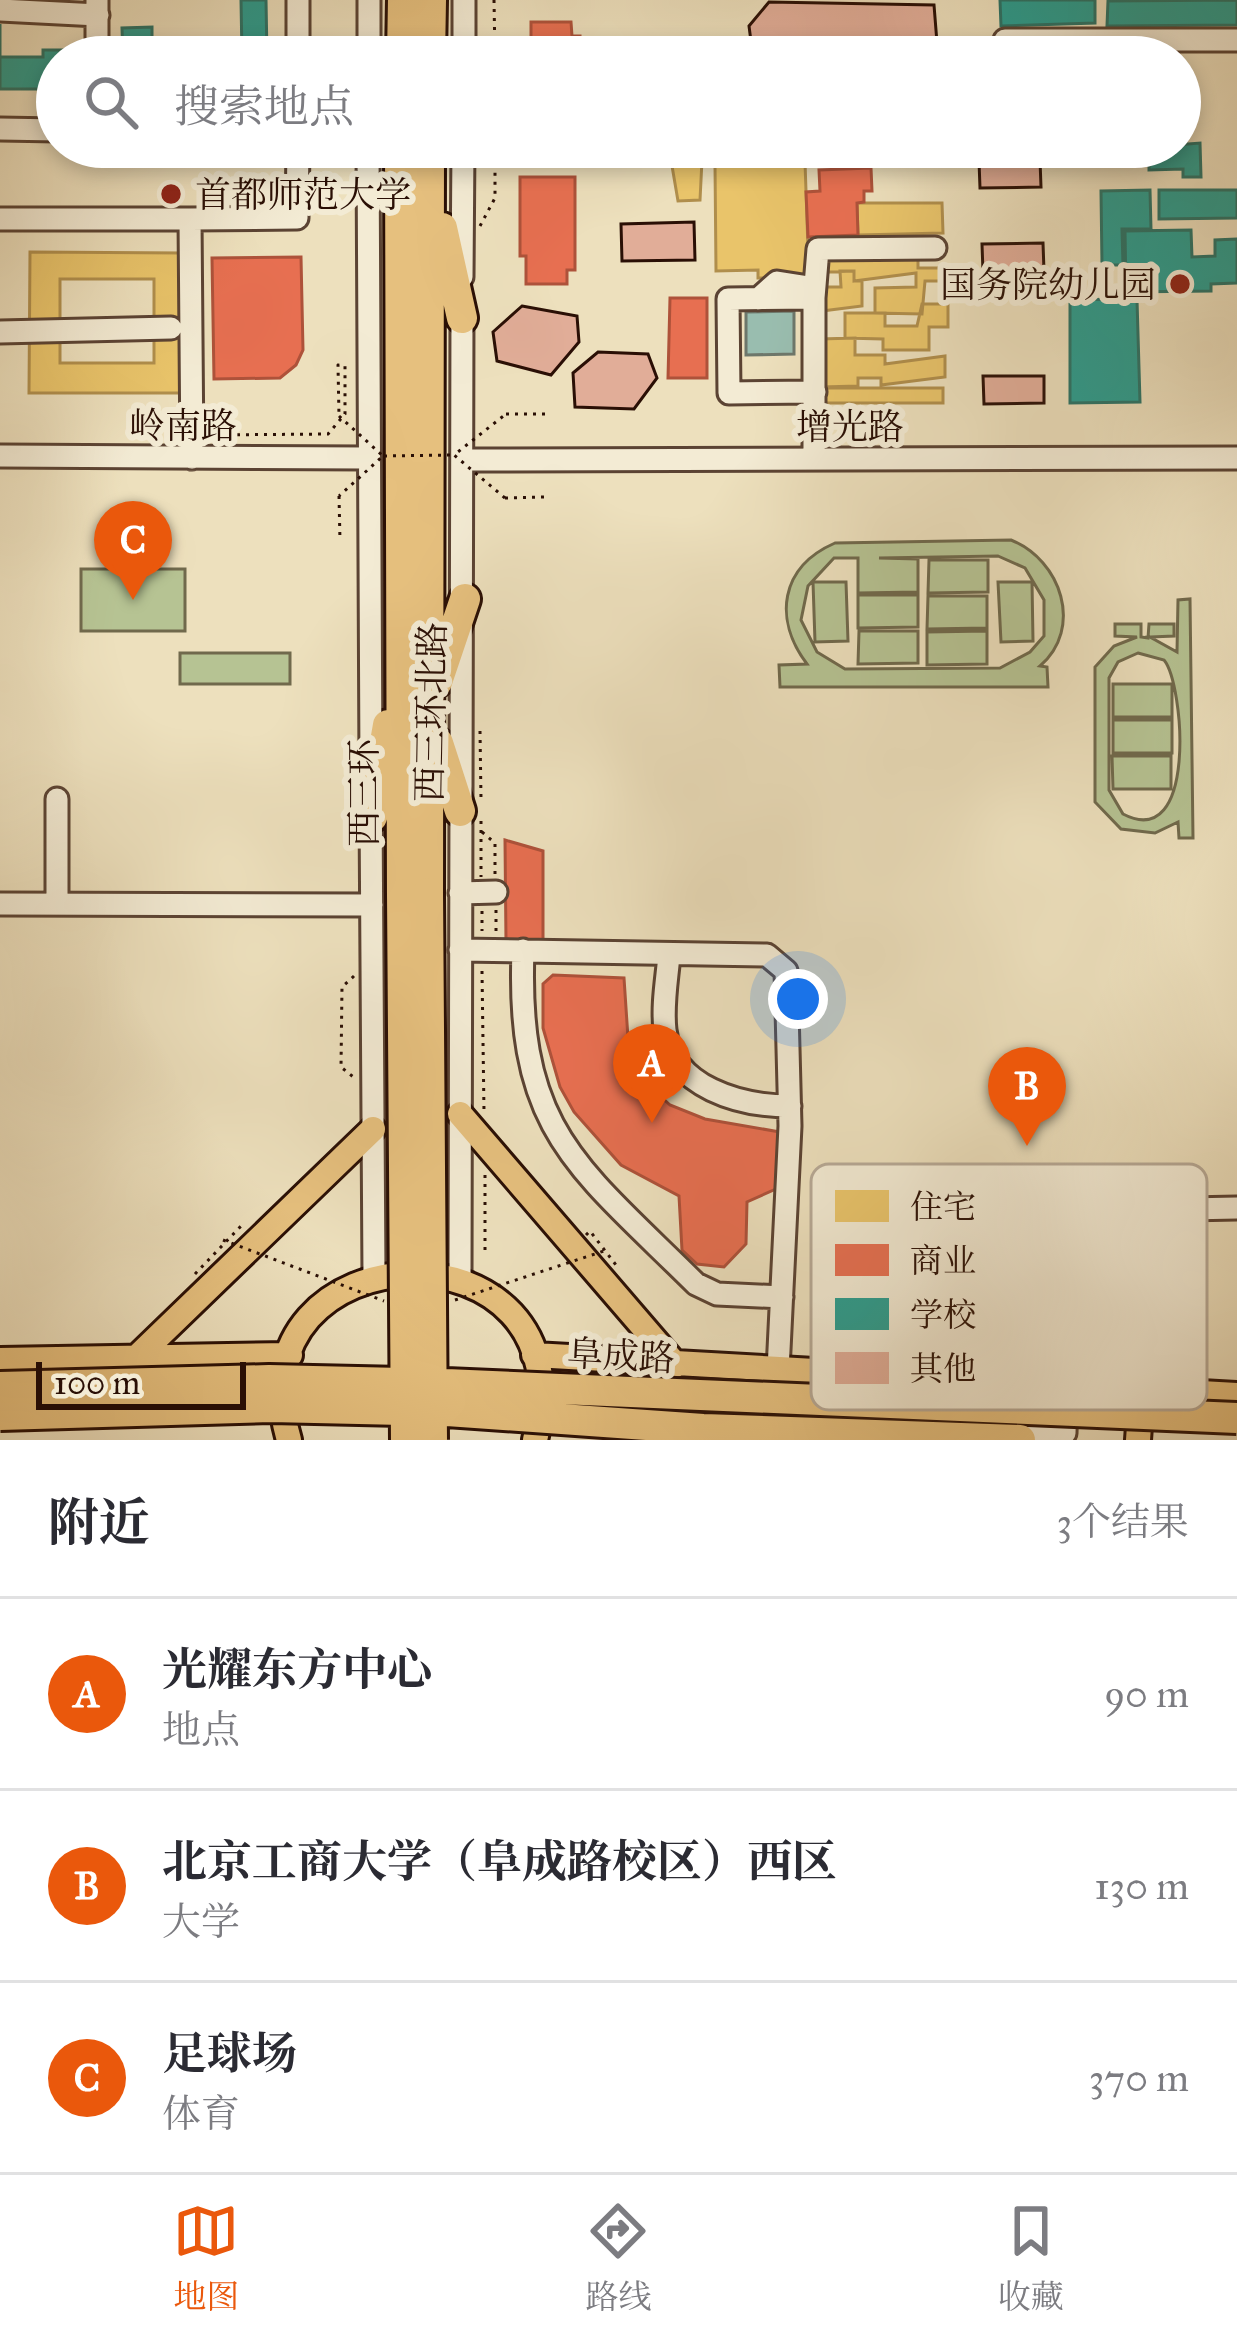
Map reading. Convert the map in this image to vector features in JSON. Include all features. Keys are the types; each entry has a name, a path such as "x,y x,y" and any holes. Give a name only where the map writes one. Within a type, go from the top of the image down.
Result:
{"highway":[{"path":"403,36 404,0"},
{"path":"430,36 431,0"},
{"path":"388,168 398,226"},
{"name":"西三环","path":"399,168 402,649 415,894 432,1440"},
{"name":"西三环","path":"406,1440 415,894 429,710 429,168"},
{"path":"431,168 462,318"},
{"path":"460,811 429,710 465,599"},
{"path":"372,817 402,649"},
{"name":"阜成路","path":"11,1384 269,1380 811,1400"},
{"name":"阜成路","path":"0,1414 271,1407 447,1411 703,1429 1020,1440"},
{"name":"阜成路","path":"1051,1410 1237,1418"}],"main road":[{"path":"460,1114 676,1365"},
{"path":"137,1357 373,1129"},
{"path":"289,1440 283,1403 290,1355 319,1310 374,1276 415,1270 509,1313 534,1355 542,1399 536,1440"},
{"path":"0,1360 290,1355"},
{"path":"534,1355 811,1372"},
{"path":"1207,1393 1237,1395"},
{"path":"865,1440 867,1410"},
{"path":"1138,1440 1140,1410"}],"street":[{"path":"298,0 298,36"},
{"path":"369,0 369,36"},
{"path":"464,0 464,36"},
{"path":"0,10 98,7"},
{"path":"1201,40 1237,40"},
{"path":"0,129 36,130"},
{"path":"0,219 297,218 298,168"},
{"name":"西三环北路","path":"368,168 374,457 374,1276"},
{"name":"西三环北路","path":"457,1290 460,1114 479,893 460,811 465,599 459,458 463,168"},
{"path":"190,219 192,458"},
{"path":"814,459 818,249 935,248"},
{"path":"814,298 728,299 729,393 815,392"},
{"path":"0,332 172,328"},
{"name":"岭南路","path":"0,457 374,457"},
{"name":"增光路","path":"459,458 1237,458"},
{"path":"57,799 57,903"},
{"path":"0,904 372,905"},
{"path":"471,949 766,955 786,971 790,1106 778,1370"},
{"path":"523,950 525,1054 556,1135 588,1178 696,1285 717,1294 782,1297"},
{"path":"669,955 665,1034 679,1062 703,1086 736,1101 790,1106"},
{"path":"1207,1209 1237,1208"},
{"path":"11,1384 208,1376 208,1356"},
{"path":"904,1440 905,1425 1065,1433 1065,1410"}],"path":[{"path":"494,0 495,36"},
{"path":"462,260 495,198 495,168"},
{"path":"156,435 328,434 345,414 345,366 338,365 338,416 374,457 459,458 505,497 546,497"},
{"path":"459,458 506,414 547,414"},
{"path":"340,541 339,496 374,457"},
{"path":"480,717 479,893 471,949 484,1143 485,1251"},
{"path":"372,958 342,987 341,1066 373,1094"},
{"path":"192,1271 240,1224"},
{"path":"590,1231 621,1267"},
{"path":"224,1240 384,1300"},
{"path":"457,1290 607,1250"}],"green space":[{"path":"1011,540 1028,550 1043,563 1061,596 1061,633 1040,666 1047,667 1048,687 780,687 779,665 807,664 796,647 786,612 793,580 817,553 835,543","holes":["998,556 1025,568 1044,600 1044,636 1030,652 1000,668 845,669 817,652 801,620 808,586 834,558 858,558 858,593 918,592 918,559 879,558"]},
{"path":"929,560 988,560 988,592 928,593"},
{"path":"81,569 185,569 185,631 81,631"},
{"path":"813,582 846,582 848,641 815,642"},
{"path":"998,582 1032,582 1033,641 1001,642"},
{"path":"858,595 918,595 918,627 858,628"},
{"path":"928,596 987,596 987,628 927,629"},
{"path":"1190,599 1193,838 1179,838 1178,822 1155,833 1121,829 1095,802 1095,667 1114,646 1137,637 1115,636 1115,624 1141,624 1141,637 1148,638 1149,624 1174,624 1174,636 1150,637 1177,652 1178,600","holes":["1138,653 1164,660 1177,700 1179,761 1164,810 1147,820 1123,814 1109,790 1109,678 1118,662"]},
{"path":"859,631 918,631 918,663 858,664"},
{"path":"987,631 987,664 927,665 927,632"},
{"path":"180,653 290,653 290,684 180,684"},
{"path":"1113,684 1172,684 1172,717 1113,717"},
{"path":"1113,720 1172,720 1172,753 1113,753"},
{"path":"1112,756 1171,756 1171,789 1113,789"}],"shaded area":[{"path":"794,311 794,354 746,355 746,312"}],"building: 住宅":[{"path":"672,168 702,168 700,200 678,201"},
{"path":"715,168 805,168 809,278 758,278 758,270 716,271"},
{"path":"857,203 942,203 943,233 858,235"},
{"path":"30,252 182,253 182,393 29,393","holes":["60,279 154,279 154,363 60,363"]},
{"path":"918,252 918,268 941,268 945,275 942,281 925,281 922,314 875,313 875,288 916,287 916,273 854,281 854,271 826,272 825,256 879,260 879,253"},
{"path":"840,271 854,271 854,281 862,281 862,306 822,311 822,287 841,287"},
{"path":"922,304 948,304 948,327 929,327 929,350 883,350 883,339 845,338 845,313 885,313 885,326 917,326"},
{"path":"855,338 855,355 885,355 885,364 945,356 945,377 881,385 881,378 858,378 858,386 821,387 820,339"},
{"path":"822,388 943,388 943,403 822,403"}],"building: 商业":[{"path":"531,22 571,22 572,36 531,36"},
{"path":"871,168 872,191 864,191 864,202 857,203 858,235 808,237 806,192 820,191 819,170"},
{"path":"520,177 575,177 575,270 567,270 567,284 526,284 526,256 520,256"},
{"path":"301,257 303,350 296,365 280,378 214,379 212,258"},
{"path":"670,298 707,298 707,378 668,378"},
{"path":"505,840 543,851 543,942 506,942"},
{"path":"553,975 624,978 629,1053 647,1084 670,1105 705,1119 780,1132 778,1188 747,1202 746,1244 724,1267 697,1264 682,1250 679,1196 621,1165 574,1112 560,1087 543,1028 543,984"}],"building: 学校":[{"path":"241,0 266,0 267,36 242,36"},
{"path":"1000,0 1095,0 1095,23 1001,26"},
{"path":"1237,0 1237,25 1107,26 1108,1"},
{"path":"152,27 152,36 122,36 122,28"},
{"path":"0,57 36,57 36,89 0,89"},
{"path":"1201,168 1201,177 1183,177 1183,169 1149,170"},
{"path":"1150,190 1151,229 1122,229 1123,265 1102,265 1101,191"},
{"path":"1159,190 1237,190 1237,218 1159,219"},
{"path":"1191,230 1192,257 1215,256 1215,240 1237,239 1237,283 1211,284 1211,291 1126,292 1125,231"},
{"path":"1070,299 1137,300 1140,402 1070,403"}],"building: 其他":[{"path":"769,2 934,5 936,36 750,36 749,26"},
{"path":"979,168 1040,168 1041,187 980,188"},
{"path":"694,222 695,260 622,261 621,224"},
{"path":"1043,243 1044,271 983,272 982,244"},
{"path":"522,306 577,316 579,342 551,375 497,361 493,332"},
{"path":"598,352 648,354 657,378 634,409 575,407 573,373"},
{"path":"983,376 1044,376 1044,403 984,404"}],"place":[{"name":"首都师范大学","path":"171,194"},
{"name":"国务院幼儿园","path":"1180,284"},
{"name":"足球场","path":"133,600"},
{"name":"光耀东方中心","path":"652,1123"},
{"name":"北京工商大学（阜成路校区）西区","path":"1027,1146"}]}
